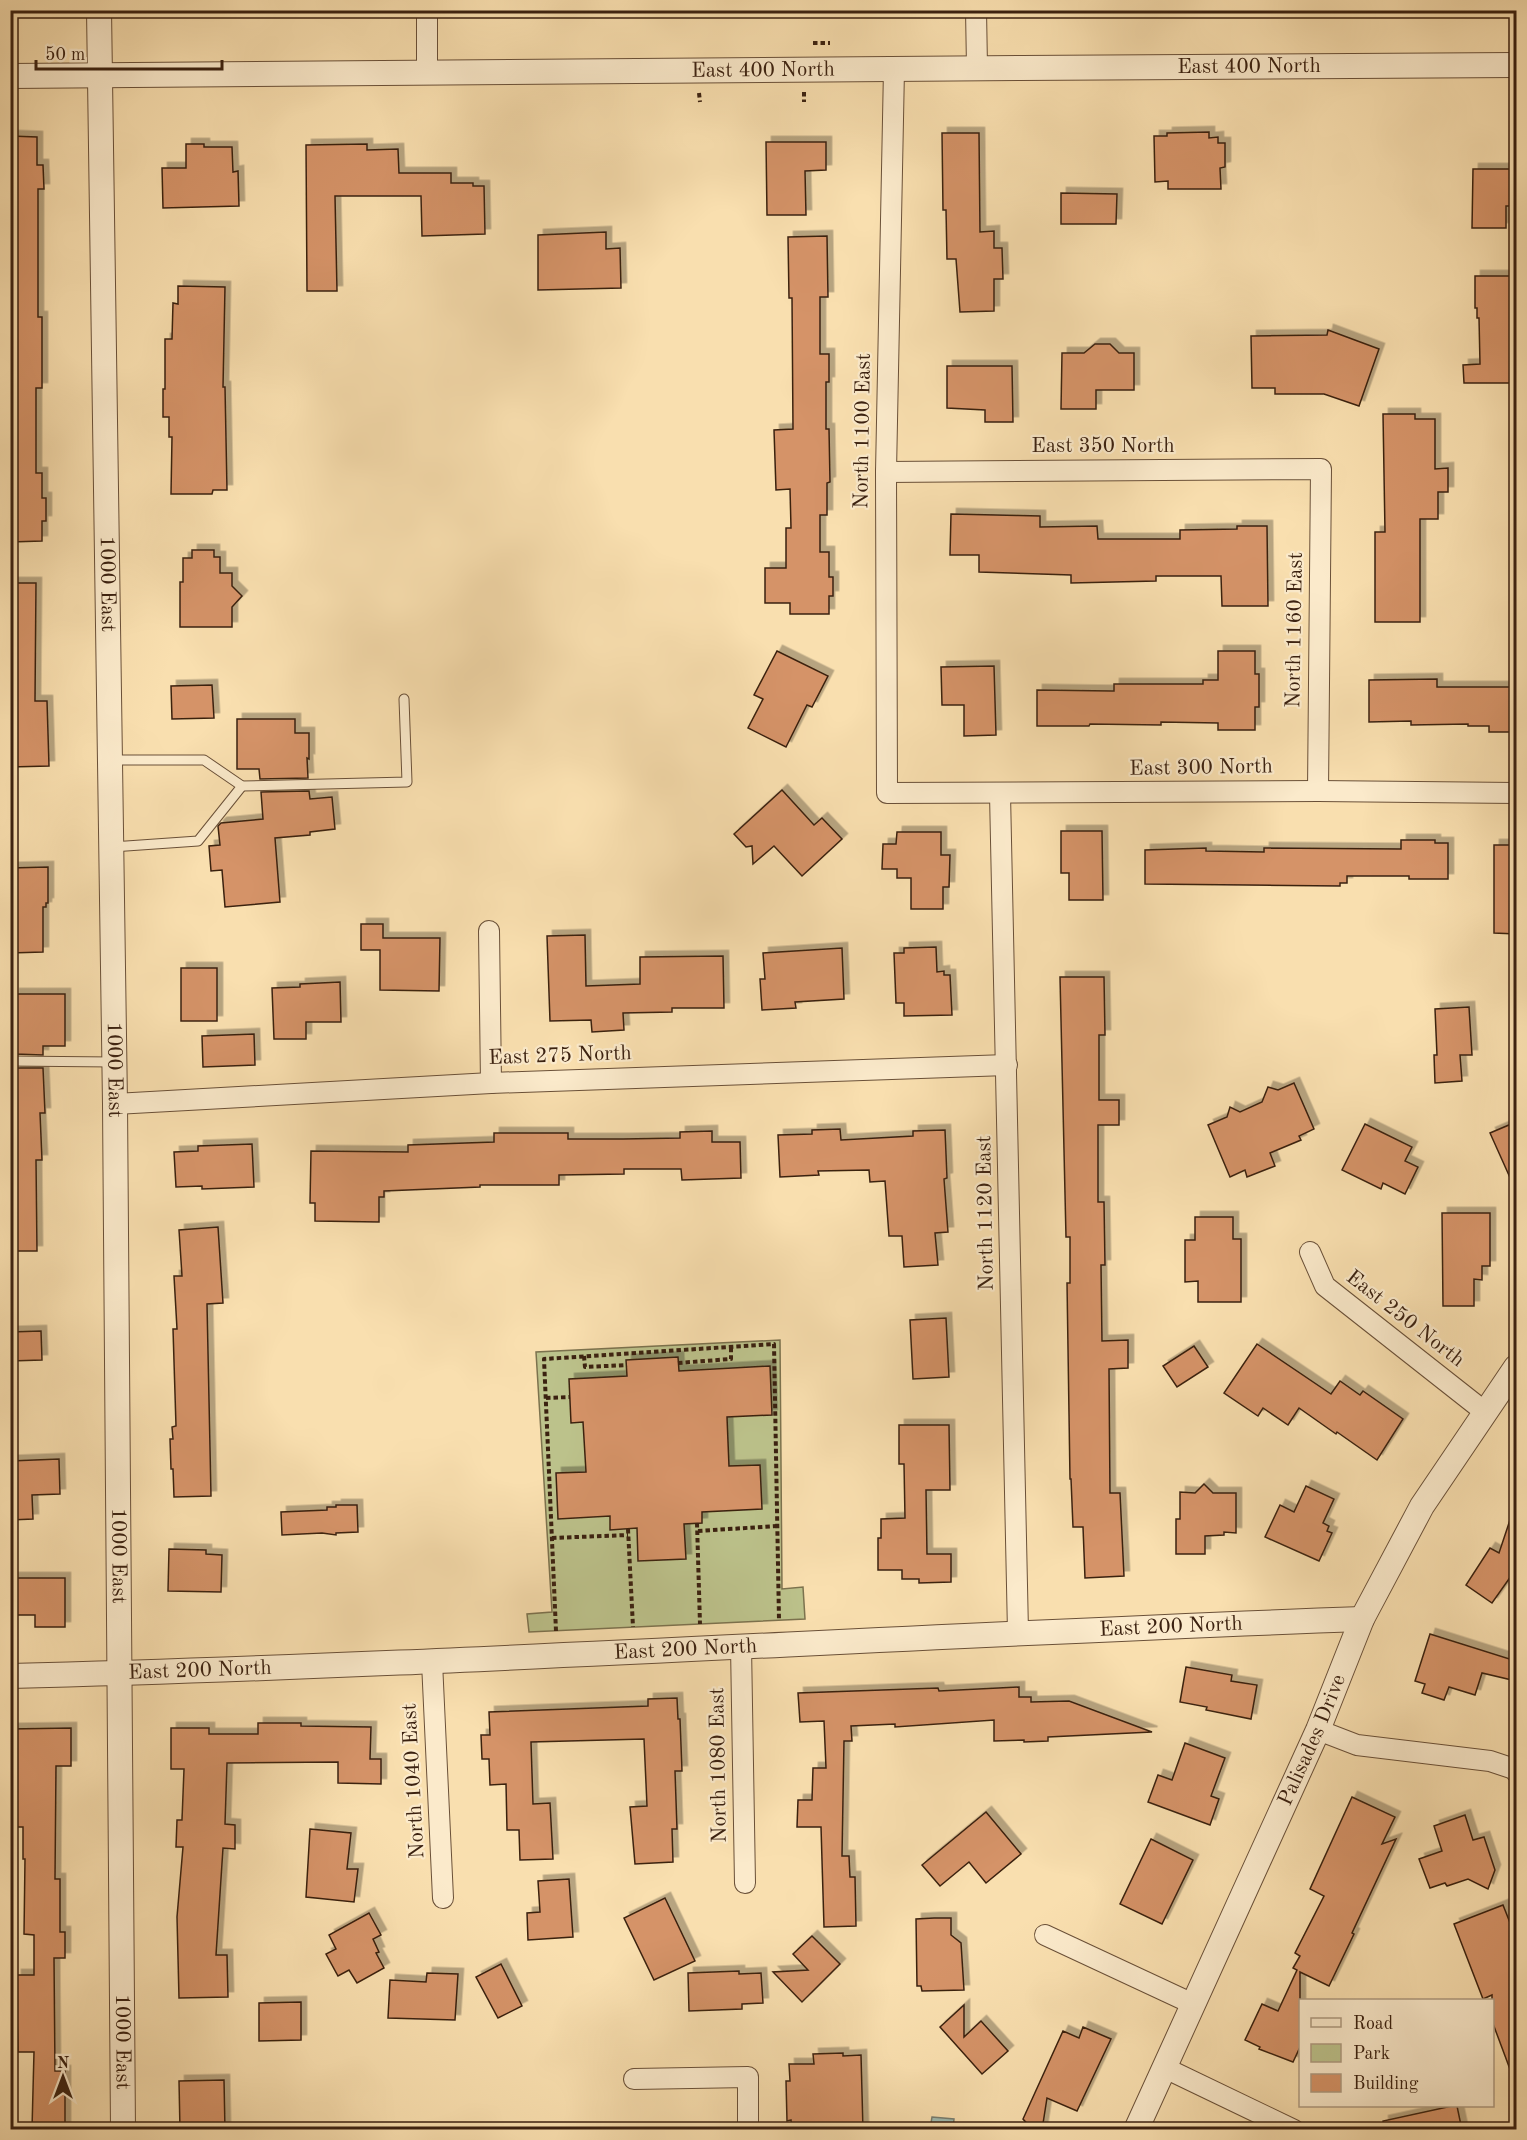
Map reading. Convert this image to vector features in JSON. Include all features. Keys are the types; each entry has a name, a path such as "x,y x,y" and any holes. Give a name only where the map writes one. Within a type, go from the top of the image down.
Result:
{"street":[{"name":"1000 East","path":"99,10 115,1104 123,2130"},
{"path":"427,10 427,73"},
{"path":"976,10 977,67"},
{"name":"East 400 North","path":"10,76 977,67 1516,65"},
{"name":"North 1100 East","path":"887,793 885,471 894,69"},
{"name":"East 350 North","path":"885,471 1321,469"},
{"name":"North 1160 East","path":"1318,791 1321,469"},
{"name":"East 300 North","path":"887,793 1318,791 1516,793"},
{"name":"North 1120 East","path":"1000,794 1018,1632"},
{"path":"489,931 491,1083"},
{"name":"East 275 North","path":"115,1104 491,1083 1007,1065"},
{"name":"East 250 North","path":"1310,1252 1325,1286 1485,1412"},
{"name":"Palisades Drive","path":"1136,2130 1318,1730 1362,1619 1422,1506 1516,1367"},
{"name":"East 200 North","path":"10,1676 432,1662 1018,1632 1362,1619"},
{"name":"North 1080 East","path":"741,1646 745,1883"},
{"name":"North 1040 East","path":"432,1662 444,1898"},
{"path":"1318,1730 1357,1745 1490,1761 1516,1771"},
{"path":"1045,1935 1193,2004"},
{"path":"1165,2068 1294,2130"},
{"path":"634,2079 748,2076 748,2130"}],"lane":[{"path":"110,760 204,760 242,786 408,782 404,699"},
{"path":"111,847 198,841 242,786"},
{"path":"10,1061 114,1062"}],"path":[{"path":"803,43 830,43"},
{"path":"556,1631 544,1359 774,1344 779,1620"},
{"path":"678,1364 731,1359 731,1347"},
{"path":"584,1356 585,1367 627,1365"},
{"path":"546,1398 570,1397"},
{"path":"697,1523 700,1624"},
{"path":"698,1530 777,1526"},
{"path":"628,1529 633,1628"},
{"path":"552,1538 628,1535"}],"green space":[{"path":"780,1340 782,1589 803,1587 805,1619 529,1632 527,1614 552,1612 536,1352"}],"water":[{"path":"932,2117 954,2119 953,2129 930,2129"}],"building":[{"path":"1209,132 1209,138 1218,137 1218,143 1225,143 1225,167 1220,168 1221,189 1168,189 1168,181 1155,182 1154,136 1167,136 1167,133"},
{"path":"942,133 979,133 980,232 994,231 994,248 1002,248 1003,279 994,279 994,311 960,312 956,259 947,259 946,210 943,210"},
{"path":"10,136 37,137 37,165 43,165 44,189 38,189 38,317 42,317 42,388 36,388 36,473 42,473 42,498 46,498 46,521 42,521 42,541 10,542"},
{"path":"766,142 826,142 826,170 805,171 806,215 767,215"},
{"path":"186,144 204,144 204,147 232,147 233,172 238,171 239,206 163,208 162,168 186,168"},
{"path":"367,144 367,150 398,149 399,173 451,173 451,183 473,183 473,186 484,186 485,234 422,236 421,196 335,196 337,291 307,291 306,145"},
{"path":"1473,169 1513,169 1513,206 1506,206 1506,228 1472,228"},
{"path":"1061,193 1117,194 1116,224 1061,224"},
{"path":"606,232 606,249 620,248 621,288 538,290 538,235"},
{"path":"827,236 828,297 820,297 820,354 829,354 829,382 826,382 826,429 829,429 830,482 827,483 827,515 820,515 820,552 829,552 829,577 833,577 833,596 829,596 829,614 790,614 790,603 765,603 765,568 786,568 786,528 791,528 790,489 776,490 774,430 793,429 792,298 789,298 788,237"},
{"path":"1475,276 1516,276 1514,383 1464,383 1463,365 1480,364 1479,318 1477,318 1477,308 1475,308"},
{"path":"178,286 225,287 223,387 225,387 227,490 213,490 212,494 171,494 172,437 169,437 169,417 163,417 163,389 165,389 165,339 172,339 173,303 178,304"},
{"path":"1328,330 1379,349 1359,406 1324,394 1275,394 1275,388 1252,388 1251,336 1327,335"},
{"path":"1095,344 1110,344 1119,353 1134,353 1134,390 1096,390 1096,409 1061,409 1062,353 1084,353"},
{"path":"947,366 1012,366 1013,422 985,422 985,410 947,408"},
{"path":"1383,414 1415,414 1415,419 1435,419 1435,469 1448,468 1448,492 1438,492 1438,519 1420,519 1420,622 1375,622 1375,532 1385,532"},
{"path":"951,514 1040,516 1040,527 1097,526 1098,539 1180,539 1180,530 1267,526 1268,606 1222,606 1221,576 1156,576 1156,581 1071,583 1071,575 979,572 979,555 950,555"},
{"path":"192,550 214,550 214,557 220,557 220,573 232,573 232,586 242,596 232,607 232,627 180,627 180,582 183,582 183,558 192,558"},
{"path":"10,583 36,583 35,701 47,701 49,766 10,767"},
{"path":"777,651 828,676 812,707 807,705 786,747 748,728 763,699 754,695"},
{"path":"1218,651 1255,651 1255,674 1259,674 1259,707 1255,707 1255,730 1218,730 1218,723 1161,722 1161,725 1037,726 1037,690 1114,691 1114,684 1203,684 1203,680 1218,680"},
{"path":"994,666 996,735 964,736 964,705 942,705 941,667"},
{"path":"1437,679 1437,687 1516,687 1516,732 1489,732 1489,726 1468,726 1468,724 1411,725 1411,721 1369,722 1369,680"},
{"path":"212,685 214,718 172,719 171,686"},
{"path":"237,719 295,719 295,733 309,733 308,778 260,779 259,769 237,769"},
{"path":"782,790 814,825 822,818 842,839 802,876 774,846 753,864 752,846 746,847 734,834"},
{"path":"309,791 310,799 332,797 335,829 310,832 310,835 275,838 280,902 225,907 222,870 211,871 209,846 220,845 218,826 221,823 263,819 261,792"},
{"path":"1061,831 1102,831 1103,900 1069,900 1069,873 1061,873"},
{"path":"897,832 941,832 941,855 950,855 949,887 943,887 943,909 911,909 911,878 897,878 897,869 882,869 883,844 896,844"},
{"path":"1401,840 1435,840 1435,843 1448,843 1448,879 1409,879 1409,876 1347,876 1347,883 1340,883 1340,886 1145,884 1145,850 1206,848 1206,851 1264,852 1264,848 1401,849"},
{"path":"1494,845 1516,845 1516,934 1494,933"},
{"path":"48,867 48,903 46,907 43,907 43,952 10,953 10,868"},
{"path":"361,924 383,924 383,938 440,938 439,991 380,990 380,950 361,950"},
{"path":"585,935 586,986 640,984 640,957 723,956 724,1008 672,1008 672,1012 623,1013 624,1030 592,1032 591,1020 550,1021 547,936"},
{"path":"936,947 937,972 944,971 944,975 950,975 952,1015 904,1016 904,1003 896,1003 894,953 904,953 904,948"},
{"path":"842,948 844,999 795,1002 796,1008 762,1010 760,979 765,979 763,953"},
{"path":"181,968 217,968 217,1021 181,1021"},
{"path":"1060,977 1104,977 1105,1035 1099,1035 1099,1100 1119,1100 1119,1125 1098,1125 1098,1202 1104,1202 1105,1265 1101,1265 1102,1341 1128,1340 1128,1368 1109,1369 1110,1493 1120,1493 1124,1576 1085,1578 1083,1527 1073,1527 1070,1479 1067,1283 1070,1283 1070,1237 1066,1237"},
{"path":"340,982 341,1022 306,1022 306,1039 274,1039 272,988"},
{"path":"14,994 65,994 65,1046 43,1046 43,1055 15,1054"},
{"path":"1469,1007 1472,1055 1460,1055 1462,1081 1435,1083 1434,1055 1437,1055 1435,1009"},
{"path":"254,1034 255,1065 203,1067 202,1036"},
{"path":"15,1068 43,1068 45,1113 40,1113 42,1160 36,1160 37,1251 10,1251 10,1082 15,1082"},
{"path":"1294,1083 1314,1129 1299,1136 1301,1140 1270,1153 1275,1166 1247,1177 1245,1170 1230,1177 1208,1125 1227,1117 1230,1107 1240,1112 1262,1102 1268,1087 1278,1090"},
{"path":"1516,1122 1516,1191 1490,1133"},
{"path":"1365,1124 1412,1147 1405,1161 1418,1167 1405,1194 1383,1183 1381,1189 1342,1170"},
{"path":"840,1129 841,1140 913,1136 913,1131 945,1130 947,1178 944,1179 948,1232 935,1233 938,1265 904,1267 902,1236 889,1236 885,1181 870,1182 869,1170 818,1171 819,1175 780,1177 778,1135 812,1134 812,1130"},
{"path":"712,1131 712,1142 740,1142 741,1178 682,1180 681,1169 624,1169 624,1174 559,1175 559,1185 480,1185 480,1187 384,1191 384,1197 379,1197 379,1222 315,1221 315,1203 310,1203 311,1151 408,1152 408,1145 494,1142 494,1133 568,1133 568,1139 623,1139 680,1138 680,1132"},
{"path":"252,1144 254,1187 202,1189 202,1186 176,1187 174,1152 198,1151 198,1146"},
{"path":"1442,1213 1490,1213 1490,1266 1482,1266 1482,1280 1474,1279 1474,1306 1443,1306"},
{"path":"1195,1217 1233,1217 1233,1239 1241,1239 1241,1302 1198,1302 1198,1281 1185,1282 1185,1240 1195,1240"},
{"path":"218,1227 223,1303 207,1304 211,1496 174,1497 170,1439 173,1439 172,1427 176,1426 173,1329 177,1329 174,1276 182,1276 179,1230"},
{"path":"946,1318 949,1377 913,1379 910,1320"},
{"path":"41,1331 42,1360 10,1361 10,1332"},
{"path":"1257,1344 1331,1394 1340,1381 1360,1395 1363,1391 1403,1419 1377,1460 1299,1408 1288,1425 1263,1408 1258,1416 1224,1393"},
{"path":"1194,1346 1208,1367 1177,1387 1163,1366"},
{"path":"678,1357 679,1371 770,1366 772,1415 727,1417 729,1466 760,1465 762,1509 702,1512 702,1523 684,1524 686,1559 638,1561 637,1528 610,1530 610,1516 558,1519 556,1473 586,1472 583,1422 571,1423 569,1379 627,1376 626,1360"},
{"path":"899,1425 949,1425 950,1490 926,1490 927,1554 951,1554 951,1582 919,1583 919,1579 902,1579 902,1570 878,1570 878,1538 881,1538 881,1519 905,1518 904,1464 899,1464"},
{"path":"59,1459 60,1494 32,1495 33,1519 10,1520 10,1461"},
{"path":"1204,1484 1213,1493 1236,1493 1236,1533 1224,1532 1224,1535 1205,1536 1205,1554 1176,1554 1176,1519 1180,1519 1180,1492 1195,1493"},
{"path":"1306,1486 1334,1499 1323,1523 1329,1526 1327,1531 1332,1533 1319,1561 1265,1537 1280,1505 1294,1512"},
{"path":"336,1505 357,1505 358,1532 336,1533 336,1535 322,1533 282,1535 281,1512 327,1510 327,1507 336,1507"},
{"path":"1513,1511 1516,1512 1516,1569 1492,1603 1466,1585 1490,1548 1499,1553"},
{"path":"169,1549 206,1550 206,1554 222,1555 221,1592 168,1591"},
{"path":"10,1578 65,1578 65,1627 35,1627 35,1615 10,1615"},
{"path":"1430,1634 1516,1661 1516,1681 1482,1673 1475,1695 1449,1687 1444,1700 1422,1693 1425,1684 1415,1681"},
{"path":"1186,1667 1232,1675 1231,1681 1257,1685 1251,1719 1180,1702"},
{"path":"1019,1687 1019,1697 1031,1697 1031,1702 1069,1701 1152,1732 1048,1737 1048,1741 1024,1742 1024,1740 994,1741 994,1720 895,1727 895,1724 851,1726 852,1741 844,1741 842,1856 849,1856 850,1877 855,1877 856,1926 824,1927 821,1827 797,1827 798,1800 812,1800 813,1768 826,1768 824,1721 800,1722 798,1693 938,1688 939,1691"},
{"path":"677,1698 682,1771 675,1771 677,1829 672,1829 673,1862 635,1864 630,1807 647,1806 644,1739 531,1742 533,1804 550,1803 553,1859 520,1860 519,1830 507,1830 506,1784 490,1785 489,1759 482,1759 481,1735 490,1735 489,1712 648,1706 648,1699"},
{"path":"258,1723 371,1727 370,1759 381,1759 381,1784 338,1783 338,1762 227,1763 225,1824 235,1825 235,1849 223,1848 216,1955 227,1955 228,1997 179,1998 177,1917 183,1847 176,1847 177,1820 182,1820 184,1769 171,1769 171,1728 209,1728 209,1734 258,1734"},
{"path":"71,1728 71,1766 56,1766 55,1879 60,1879 60,1932 65,1932 65,1958 54,1958 55,2071 65,2071 65,2129 32,2129 34,2052 18,2052 16,1975 34,1975 34,1935 24,1934 23,1827 10,1827 10,1729"},
{"path":"1185,1743 1225,1758 1211,1796 1219,1799 1210,1825 1148,1802 1158,1775 1172,1780"},
{"path":"1352,1797 1395,1817 1382,1844 1396,1839 1329,1986 1300,1972 1299,2049 1293,2062 1259,2049 1260,2047 1245,2040 1262,2004 1278,2011 1297,1970 1293,1968 1300,1956 1295,1953 1324,1896 1310,1889"},
{"path":"986,1812 1021,1854 986,1883 969,1862 940,1886 922,1865"},
{"path":"1465,1815 1473,1840 1484,1837 1495,1870 1488,1889 1468,1879 1447,1886 1445,1883 1430,1888 1419,1859 1442,1851 1434,1826"},
{"path":"310,1829 351,1833 347,1869 358,1869 354,1902 306,1897"},
{"path":"1151,1839 1193,1860 1162,1924 1120,1904"},
{"path":"569,1879 573,1937 528,1940 527,1913 540,1912 538,1881"},
{"path":"665,1898 695,1961 654,1980 624,1918"},
{"path":"1503,1905 1516,1938 1516,2079 1514,2080 1494,2026 1494,1999 1492,1995 1483,1999 1454,1924"},
{"path":"369,1913 381,1935 373,1939 379,1952 376,1953 384,1968 357,1983 349,1970 338,1976 326,1954 336,1949 329,1935"},
{"path":"951,1918 951,1935 961,1943 964,1990 922,1991 921,1986 917,1986 916,1919"},
{"path":"812,1936 840,1964 802,2002 773,1972 808,1970 793,1954"},
{"path":"501,1964 522,2006 498,2018 476,1977"},
{"path":"739,1971 739,1974 761,1973 763,2003 742,2004 742,2009 689,2011 688,1973"},
{"path":"427,1973 458,1974 455,2020 388,2018 390,1980 426,1982"},
{"path":"301,2002 301,2040 259,2041 259,2003"},
{"path":"964,2005 964,2037 981,2021 1008,2051 982,2074 940,2027"},
{"path":"1083,2027 1111,2039 1077,2111 1047,2098 1042,2130 1033,2130 1023,2119 1063,2031 1079,2038"},
{"path":"843,2053 843,2056 861,2055 863,2130 792,2130 791,2120 787,2121 786,2081 790,2081 789,2064 814,2064 813,2054"},
{"path":"224,2080 225,2130 180,2130 179,2081"},
{"path":"1447,2107 1457,2107 1462,2130 1384,2130 1383,2121"}]}
